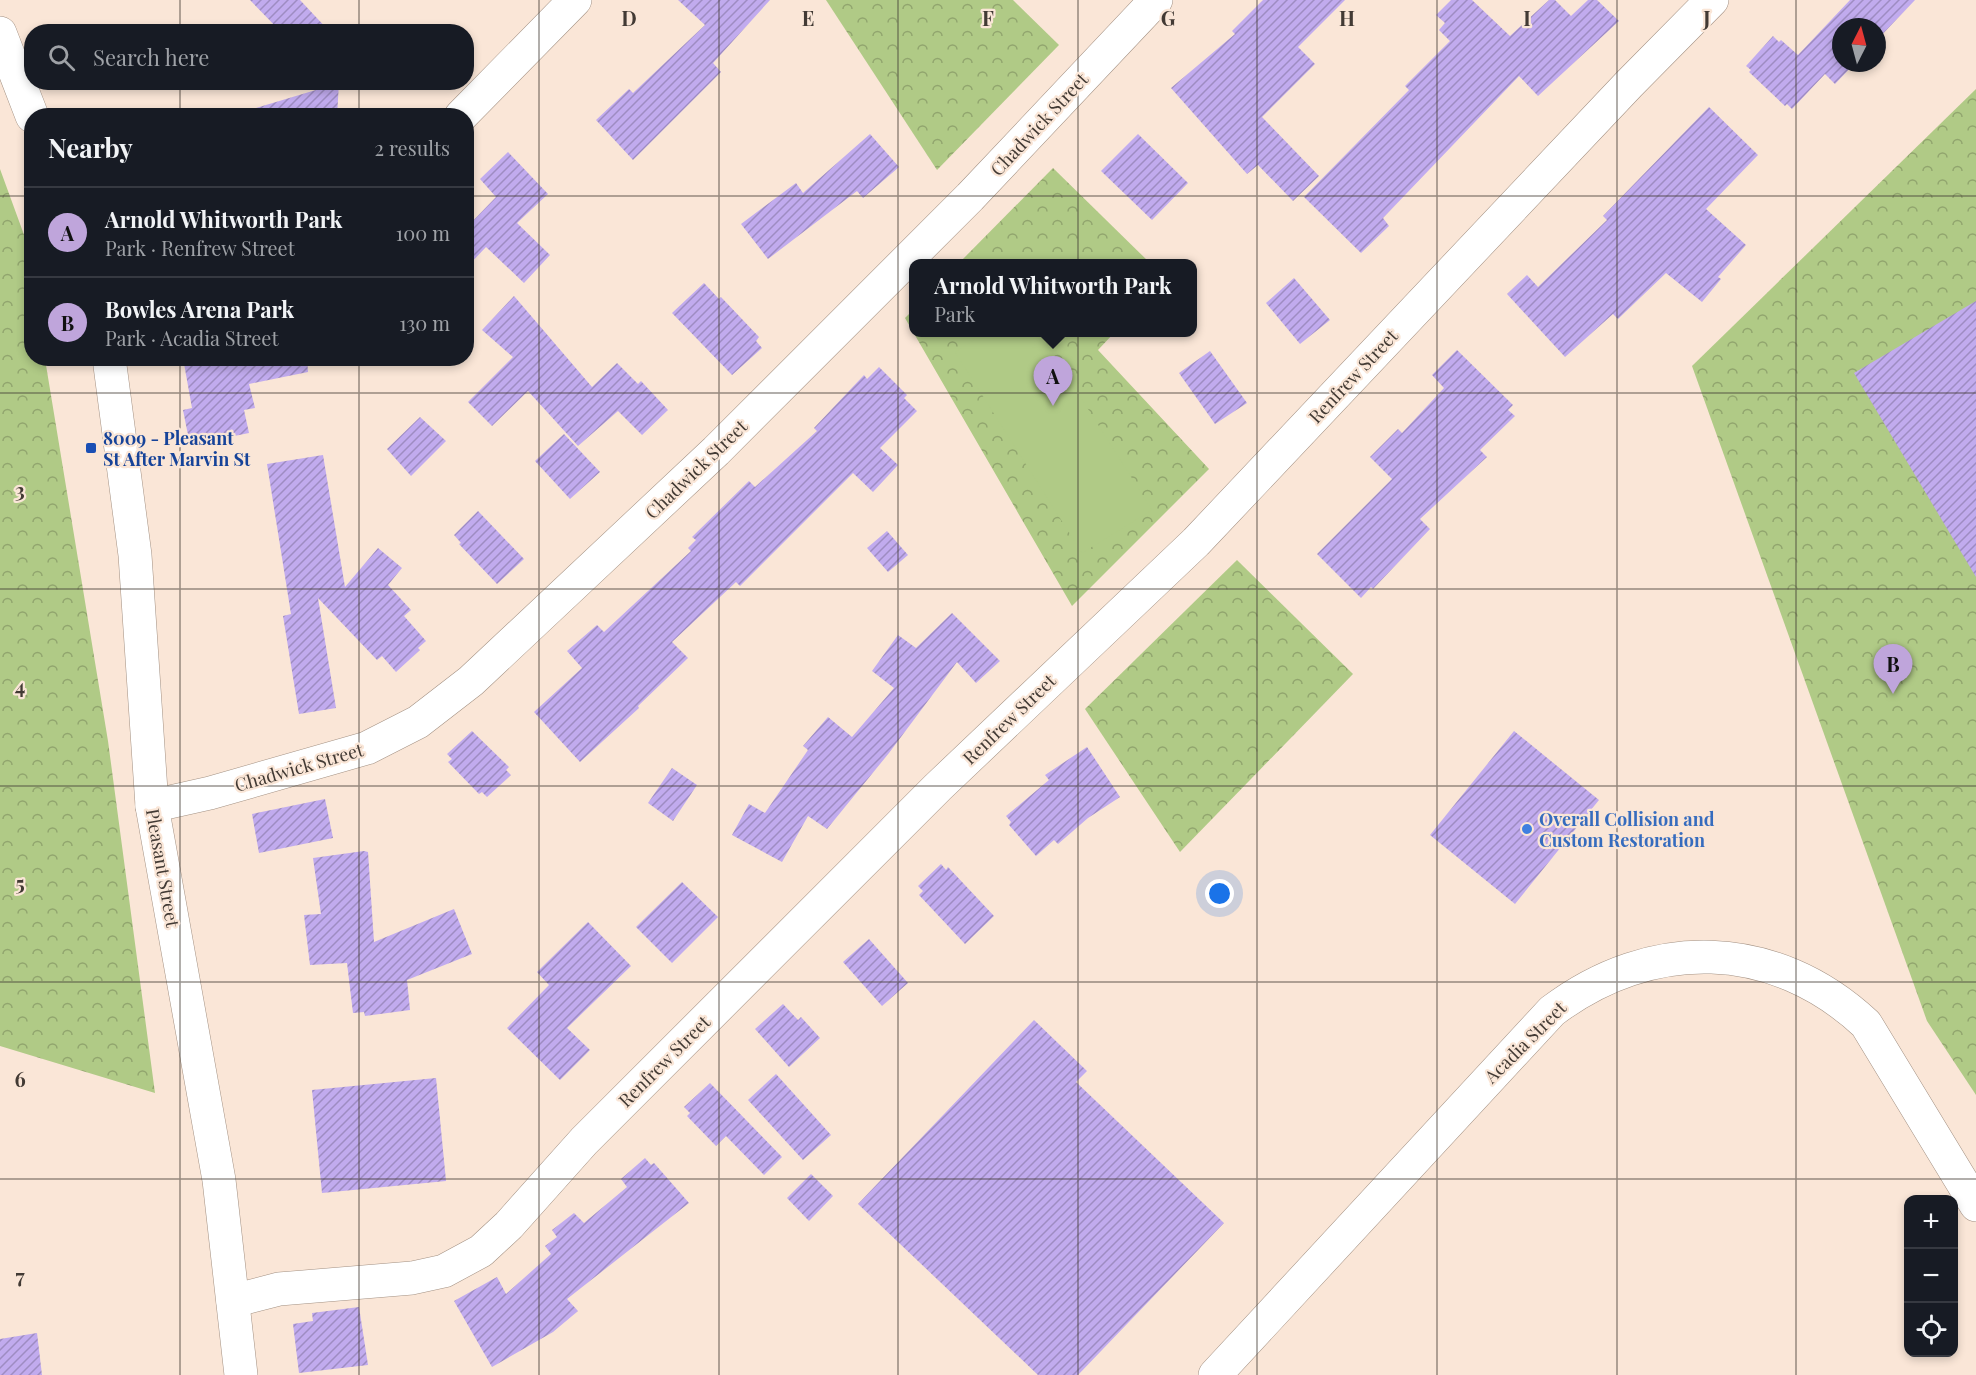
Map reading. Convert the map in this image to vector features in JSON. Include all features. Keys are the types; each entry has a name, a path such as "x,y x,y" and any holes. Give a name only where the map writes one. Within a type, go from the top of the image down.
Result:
{"street":[{"path":"469,108 575,0"},
{"name":"Chadwick Street","path":"152,806 210,793 367,748 418,722 471,681 725,442 970,197 1156,0"},
{"name":"Renfrew Street","path":"233,1301 279,1289 412,1278 444,1271 481,1251 509,1225 584,1141 938,787 1196,542 1629,84 1712,0"},
{"path":"0,33 29,108"},
{"name":"Pleasant Street","path":"110,366 135,555 152,806 219,1180 241,1375"},
{"name":"Acadia Street","path":"1215,1375 1552,1011 1572,996 1615,973 1662,960 1711,957 1760,963 1806,980 1847,1006 1866,1024 1976,1205"}],"green space":[{"path":"826,0 1013,0 1059,45 937,170"},
{"path":"1976,89 1976,1095 1927,1021 1692,366"},
{"path":"1053,168 1146,259 963,259"},
{"path":"0,169 24,235 24,366 46,366 108,741 155,1093 0,1046"},
{"path":"916,337 1110,337 1098,350 1209,469 1072,606"},
{"path":"979,337 1043,337 1152,510 1082,553 955,352"},
{"path":"1237,560 1353,674 1180,852 1085,709"}],"building":[{"path":"250,0 300,0 322,24 273,24"},
{"path":"678,0 770,0 713,63 721,72 633,160 596,120 629,89 633,93 705,25"},
{"path":"1263,0 1345,0 1298,47 1315,64 1262,117 1319,176 1293,201 1258,165 1247,174 1171,88 1235,34 1232,31"},
{"path":"1451,0 1472,0 1510,36 1549,0 1555,0 1571,16 1588,0 1597,0 1619,21 1538,96 1519,76 1383,218 1389,226 1361,253 1304,197 1409,90 1405,86 1450,41 1439,30 1445,23 1436,15"},
{"path":"1850,0 1915,0 1886,31 1886,18 1833,18"},
{"path":"1832,19 1832,72 1846,72 1835,84 1825,74 1792,109 1787,104 1785,106 1749,72 1751,70 1746,66 1773,36 1798,55"},
{"path":"316,90 339,90 337,108 256,108"},
{"path":"1709,107 1758,155 1706,209 1746,245 1718,277 1721,279 1702,302 1666,273 1618,319 1613,314 1565,357 1507,294 1527,275 1538,287 1607,220 1603,216"},
{"path":"870,134 899,167 863,198 857,191 768,259 741,224 796,183 803,193"},
{"path":"1138,134 1188,183 1152,220 1101,171"},
{"path":"508,152 548,194 517,223 550,255 524,283 486,247 474,260 474,220 496,197 480,179"},
{"path":"1294,278 1330,320 1300,344 1266,303"},
{"path":"704,283 719,299 721,297 759,337 756,341 762,348 732,375 672,313"},
{"path":"514,296 592,387 617,363 638,384 641,381 668,410 642,435 618,411 578,446 528,391 492,426 468,402 513,357 482,330"},
{"path":"1976,301 1976,577 1854,373"},
{"path":"1457,350 1513,405 1508,410 1515,416 1480,450 1487,457 1420,519 1430,529 1373,589 1371,587 1361,598 1317,554 1392,479 1370,457 1398,429 1402,433 1444,388 1432,375"},
{"path":"1210,351 1247,403 1215,424 1179,373"},
{"path":"184,366 308,366 308,372 249,384 255,408 244,410 249,433 190,445 183,410 192,408"},
{"path":"879,367 907,395 904,398 917,411 880,448 898,465 873,492 853,473 740,586 736,582 672,642 688,658 638,706 639,708 580,762 534,712 582,668 567,651 597,625 604,632 691,551 688,548 696,540 692,537 749,481 755,487 817,431 814,428 864,375 867,379"},
{"path":"420,417 446,441 411,476 387,449"},
{"path":"564,434 600,472 570,499 535,461"},
{"path":"323,455 345,587 378,548 402,568 388,585 411,610 404,616 426,641 418,648 420,650 396,672 382,656 377,660 318,598 336,708 299,714 283,616 291,614 267,464"},
{"path":"478,511 524,559 497,584 459,544 461,543 454,535"},
{"path":"887,531 908,555 888,572 867,548"},
{"path":"952,613 1000,661 976,683 957,662 889,753 827,829 808,816 782,862 732,835 749,804 765,813 808,750 803,746 828,717 852,737 894,688 872,671 898,635 916,648"},
{"path":"472,731 509,767 506,770 511,775 487,797 482,792 479,794 448,762 452,759 447,754"},
{"path":"1514,731 1599,800 1515,904 1430,835"},
{"path":"1087,747 1120,797 1088,818 1058,844 1054,840 1036,856 1009,825 1011,822 1006,816 1049,780 1045,775"},
{"path":"672,768 697,785 673,821 648,803"},
{"path":"325,799 333,838 259,853 252,814"},
{"path":"368,852 374,942 454,909 472,954 407,980 410,1010 365,1016 364,1012 353,1013 347,963 310,965 304,915 321,914 313,858"},
{"path":"941,864 946,870 948,867 994,916 965,944 919,895 923,891 918,886"},
{"path":"682,882 718,917 672,963 636,927"},
{"path":"588,922 631,966 567,1028 590,1050 560,1080 507,1028 549,985 537,972"},
{"path":"869,939 908,983 882,1006 843,962"},
{"path":"783,1004 798,1020 801,1017 820,1038 789,1067 755,1029"},
{"path":"1034,1020 1087,1071 1076,1082 1224,1223 1078,1375 1038,1375 858,1204"},
{"path":"776,1074 831,1135 803,1160 748,1100"},
{"path":"436,1078 446,1181 322,1193 312,1090"},
{"path":"710,1083 782,1157 764,1175 726,1136 716,1146 687,1116 690,1113 684,1107"},
{"path":"645,1158 651,1165 654,1163 689,1203 567,1299 578,1311 553,1332 492,1367 454,1301 497,1277 506,1294 551,1254 545,1246 557,1237 552,1230 574,1213 584,1223 627,1187 621,1179"},
{"path":"811,1174 833,1196 809,1221 787,1198"},
{"path":"359,1307 368,1365 299,1373 293,1324 313,1321 312,1313"},
{"path":"37,1333 42,1375 0,1375 0,1339"}],"place":[{"name":"Arnold Whitworth Park","path":"1053,406"},
{"name":"8009 - Pleasant St After Marvin St","path":"91,448"},
{"name":"Bowles Arena Park","path":"1893,694"},
{"name":"Overall Collision and Custom Restoration","path":"1527,829"}]}
